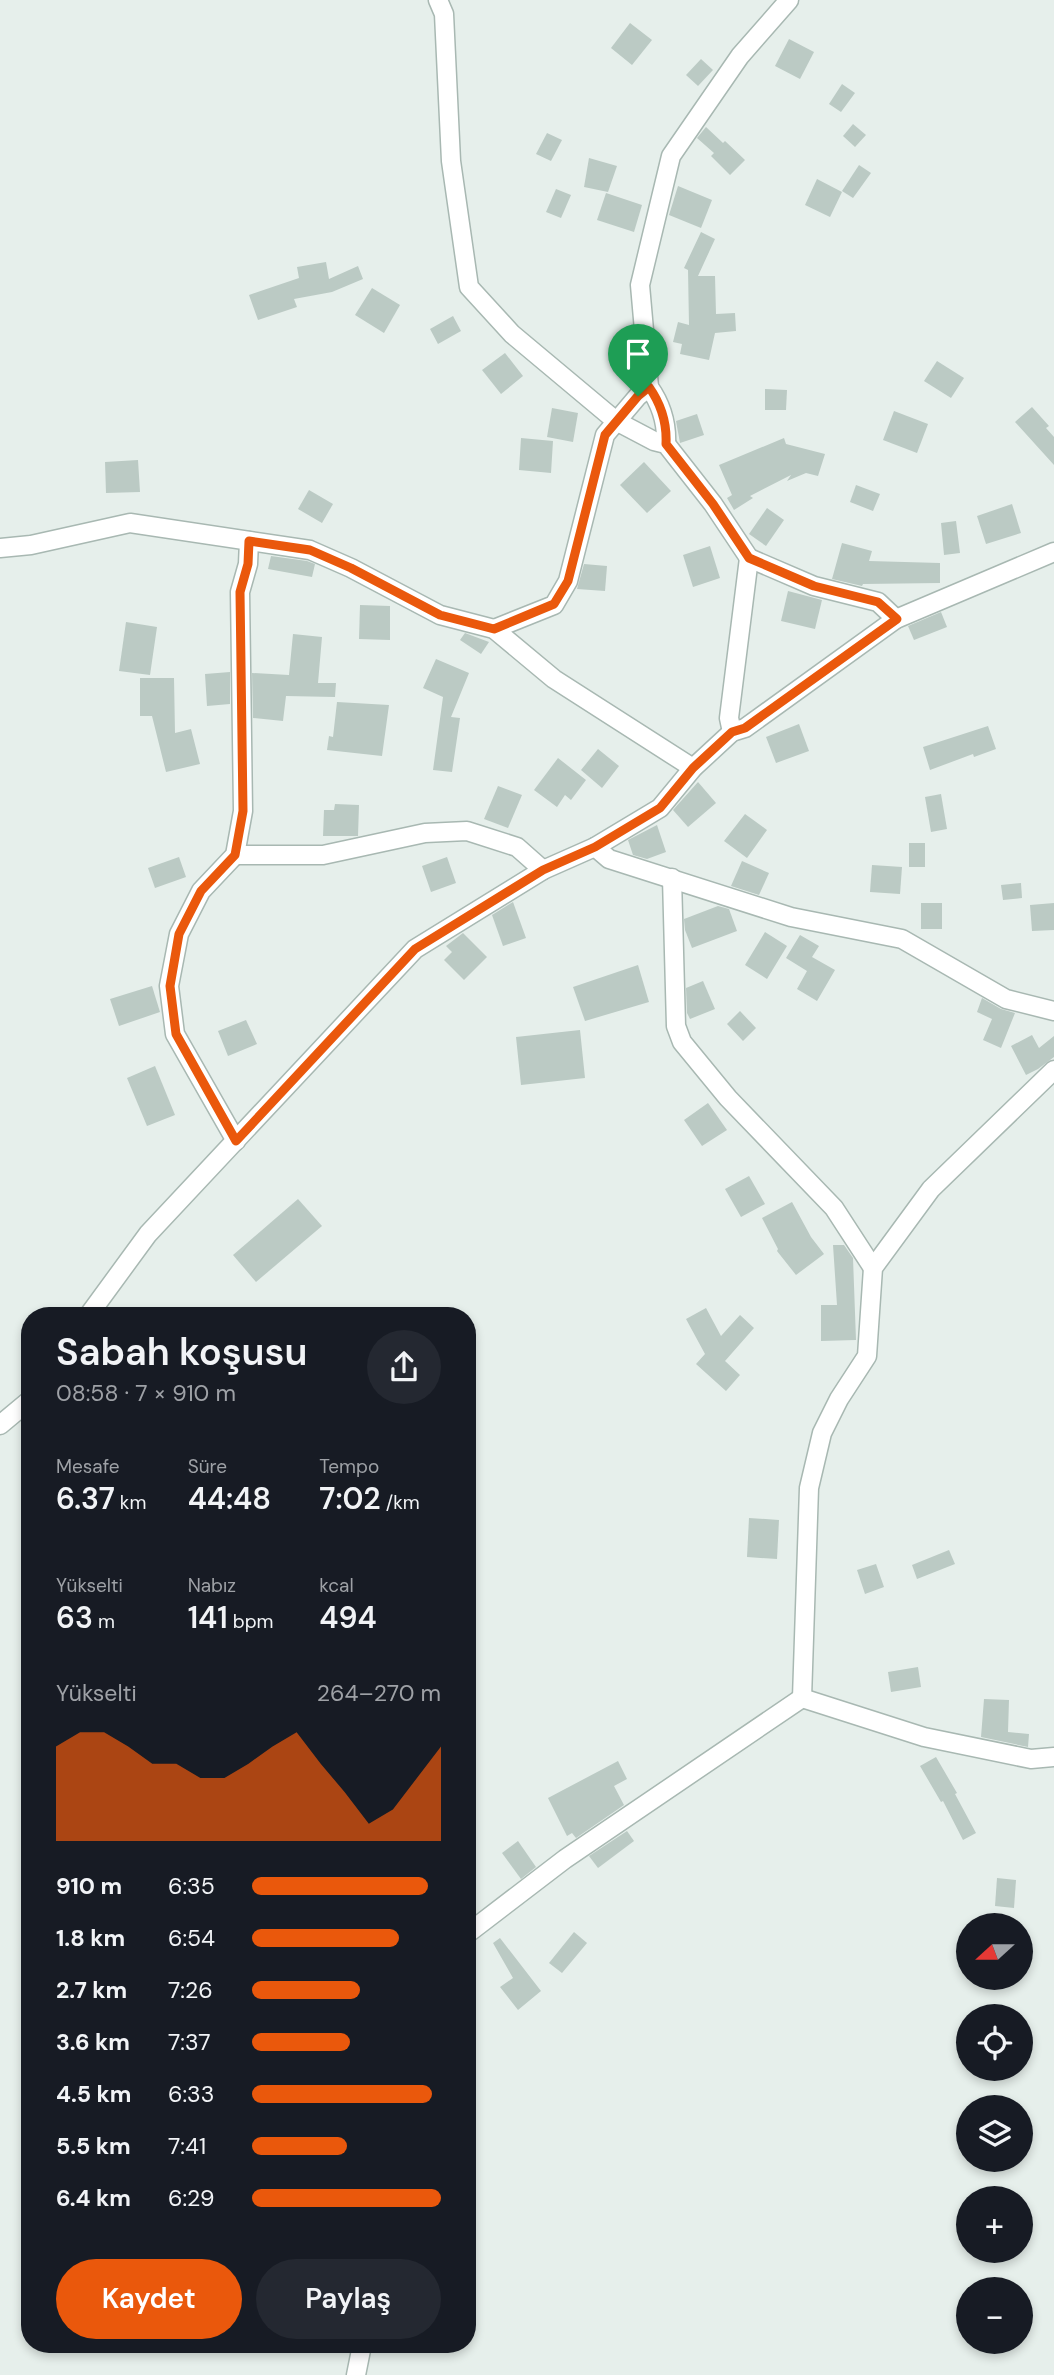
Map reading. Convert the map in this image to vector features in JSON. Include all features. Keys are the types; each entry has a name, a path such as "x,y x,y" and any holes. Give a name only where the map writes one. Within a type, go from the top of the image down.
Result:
{"street":[{"path":"438,0 444,15 451,160 469,287 512,334 616,422 653,441 666,444"},
{"path":"789,0 740,56 671,156 640,285 649,387 657,398 666,429 666,444 713,504 749,558 814,586 878,602 897,619"},
{"path":"494,629 554,604 568,581 605,435 649,387"},
{"path":"0,548 31,545 130,523 310,550 351,568 440,615 494,629 554,679 693,768"},
{"path":"236,1141 176,1034 170,986 179,934 201,891 235,855 243,811 240,592 248,564 249,541"},
{"path":"95,1307 148,1234 415,949 543,870 595,847 660,808 693,768 732,732 745,728 897,619 1054,552"},
{"path":"732,732 729,718 749,558"},
{"path":"235,855 324,855 425,833 467,831 517,847 543,870"},
{"path":"595,847 609,859 792,917 902,939 1006,999 1054,1011"},
{"path":"672,878 676,1026 682,1042 728,1098 834,1209 873,1268"},
{"path":"802,1698 809,1488 822,1433 839,1399 867,1356 873,1268 931,1189 1054,1070"},
{"path":"0,1425 21,1408"},
{"path":"802,1698 924,1737 1031,1759 1054,1758"},
{"path":"476,1927 565,1859 802,1698"},
{"path":"356,2375 360,2353"}],"building":[{"path":"630,23 652,40 632,65 611,48"},
{"path":"789,39 814,52 800,79 775,66"},
{"path":"701,59 713,70 698,86 686,75"},
{"path":"842,84 855,93 841,112 829,104"},
{"path":"853,124 866,135 855,147 843,136"},
{"path":"706,127 745,160 730,175 711,156 714,153 697,138"},
{"path":"547,133 562,140 551,161 536,154"},
{"path":"589,158 617,166 608,192 584,187"},
{"path":"859,165 871,173 853,198 842,191"},
{"path":"817,179 842,192 830,217 805,205"},
{"path":"678,186 712,200 701,228 669,215"},
{"path":"556,189 571,195 561,218 546,212"},
{"path":"606,193 642,205 634,232 597,220"},
{"path":"701,232 715,239 698,276 715,276 716,314 735,313 736,331 715,333 709,360 680,354 682,344 673,342 678,322 689,325 688,270 684,268"},
{"path":"326,262 329,279 358,266 363,279 332,292 294,299 297,307 258,320 249,295 299,278 297,267"},
{"path":"372,288 400,305 384,333 355,315"},
{"path":"453,316 461,331 438,344 430,329"},
{"path":"505,353 523,376 501,394 482,370"},
{"path":"937,361 964,378 951,398 924,381"},
{"path":"765,389 787,390 786,410 765,410"},
{"path":"1032,407 1049,426 1046,428 1054,437 1054,465 1015,422"},
{"path":"552,408 578,413 573,442 547,437"},
{"path":"894,411 928,424 917,453 883,440"},
{"path":"697,414 704,435 680,443 676,421"},
{"path":"521,438 553,441 551,473 519,470"},
{"path":"784,438 786,444 825,454 818,476 806,473 787,481 791,475 750,496 753,498 734,510 727,498 732,495 719,465"},
{"path":"138,460 140,492 106,493 105,462"},
{"path":"644,462 671,491 647,513 620,485"},
{"path":"856,485 880,494 873,511 850,502"},
{"path":"309,490 333,504 322,523 298,509"},
{"path":"1012,504 1021,533 986,544 977,516"},
{"path":"767,508 784,520 766,546 749,534"},
{"path":"956,521 960,553 944,555 941,523"},
{"path":"842,543 872,551 869,561 940,563 940,583 862,586 832,579"},
{"path":"710,546 720,578 693,587 683,555"},
{"path":"271,556 315,564 312,577 268,569"},
{"path":"584,564 607,566 605,591 577,589"},
{"path":"788,591 822,600 815,629 781,621"},
{"path":"360,605 390,606 390,640 359,639"},
{"path":"941,612 947,627 914,640 908,626"},
{"path":"126,622 157,627 150,675 119,671"},
{"path":"465,633 489,642 481,654 460,640"},
{"path":"293,634 322,637 318,683 336,683 335,697 286,696 283,721 253,718 252,673 289,675"},
{"path":"436,659 469,673 451,717 460,718 452,772 433,770 443,697 423,688"},
{"path":"230,672 230,704 207,706 205,674"},
{"path":"140,678 174,678 175,733 191,729 200,764 166,772 152,716 140,716"},
{"path":"337,702 389,705 382,756 327,750 329,736 333,737"},
{"path":"799,724 809,751 776,763 766,737"},
{"path":"988,726 996,749 974,757 973,754 930,770 923,747"},
{"path":"598,749 619,766 602,788 581,770"},
{"path":"558,758 586,780 571,800 565,795 557,807 534,790"},
{"path":"698,782 716,803 688,827 673,810"},
{"path":"498,786 522,795 508,828 484,819"},
{"path":"941,794 947,829 931,832 925,797"},
{"path":"335,804 359,805 358,836 323,836 324,810 334,810"},
{"path":"745,814 767,830 747,858 724,841"},
{"path":"657,825 666,852 647,859 633,855 628,840"},
{"path":"909,843 925,843 925,867 909,867"},
{"path":"179,857 186,877 155,888 148,868"},
{"path":"447,857 456,883 431,892 422,866"},
{"path":"742,861 769,873 759,895 731,886"},
{"path":"872,865 902,867 900,894 870,892"},
{"path":"1021,883 1022,898 1003,900 1001,885"},
{"path":"513,902 526,938 503,946 492,915"},
{"path":"921,903 942,903 942,929 921,929"},
{"path":"1054,903 1054,930 1032,931 1030,905"},
{"path":"718,906 729,909 737,931 692,948 684,919"},
{"path":"765,932 787,946 767,979 745,965"},
{"path":"463,933 487,957 464,980 444,960 452,952 446,946"},
{"path":"800,935 819,946 812,957 835,970 817,1001 797,989 807,971 786,958"},
{"path":"638,965 649,1002 585,1021 573,987"},
{"path":"703,981 715,1009 690,1019 687,1013 686,988"},
{"path":"152,986 160,1012 119,1026 110,999"},
{"path":"982,998 1001,1009 1015,1013 1001,1048 983,1040 992,1019 977,1012"},
{"path":"740,1011 756,1028 743,1041 727,1024"},
{"path":"246,1020 257,1044 228,1056 218,1031"},
{"path":"580,1030 585,1078 521,1085 516,1037"},
{"path":"1032,1035 1039,1048 1054,1036 1054,1057 1026,1075 1011,1046"},
{"path":"155,1066 175,1115 147,1126 127,1078"},
{"path":"708,1103 727,1130 702,1146 684,1120"},
{"path":"749,1176 765,1204 741,1217 725,1189"},
{"path":"298,1199 322,1226 256,1282 233,1255"},
{"path":"792,1202 811,1237 824,1254 796,1275 777,1251 762,1218"},
{"path":"833,1245 844,1245 853,1258 856,1340 821,1341 821,1305 837,1305"},
{"path":"706,1308 721,1336 740,1315 754,1328 725,1361 740,1375 726,1391 696,1364 705,1354 686,1319"},
{"path":"749,1518 779,1520 777,1559 747,1557"},
{"path":"949,1550 955,1564 917,1579 912,1565"},
{"path":"876,1564 884,1587 865,1594 857,1570"},
{"path":"918,1667 921,1687 891,1692 888,1672"},
{"path":"984,1699 1009,1700 1008,1732 1029,1734 1028,1747 981,1737"},
{"path":"936,1757 976,1833 963,1840 943,1801 941,1802 920,1766"},
{"path":"618,1761 627,1779 614,1786 624,1805 576,1838 572,1833 567,1836 548,1798"},
{"path":"627,1831 634,1841 598,1868 589,1856"},
{"path":"518,1841 536,1867 521,1879 502,1853"},
{"path":"997,1878 1016,1880 1014,1908 995,1906"},
{"path":"574,1932 587,1943 562,1973 549,1963"},
{"path":"500,1938 541,1991 518,2010 500,1987 513,1978 493,1943"}],"route":[{"path":"649,387 657,398 666,429 666,444 713,504 749,558 814,586 878,602 897,619 745,728 732,732 693,768 660,808 595,847 543,870 415,949 236,1141 176,1034 170,986 179,934 201,891 235,855 243,811 240,592 248,564 249,541 310,550 351,568 440,615 494,629 554,604 568,581 605,435 638,396 649,387"}]}
